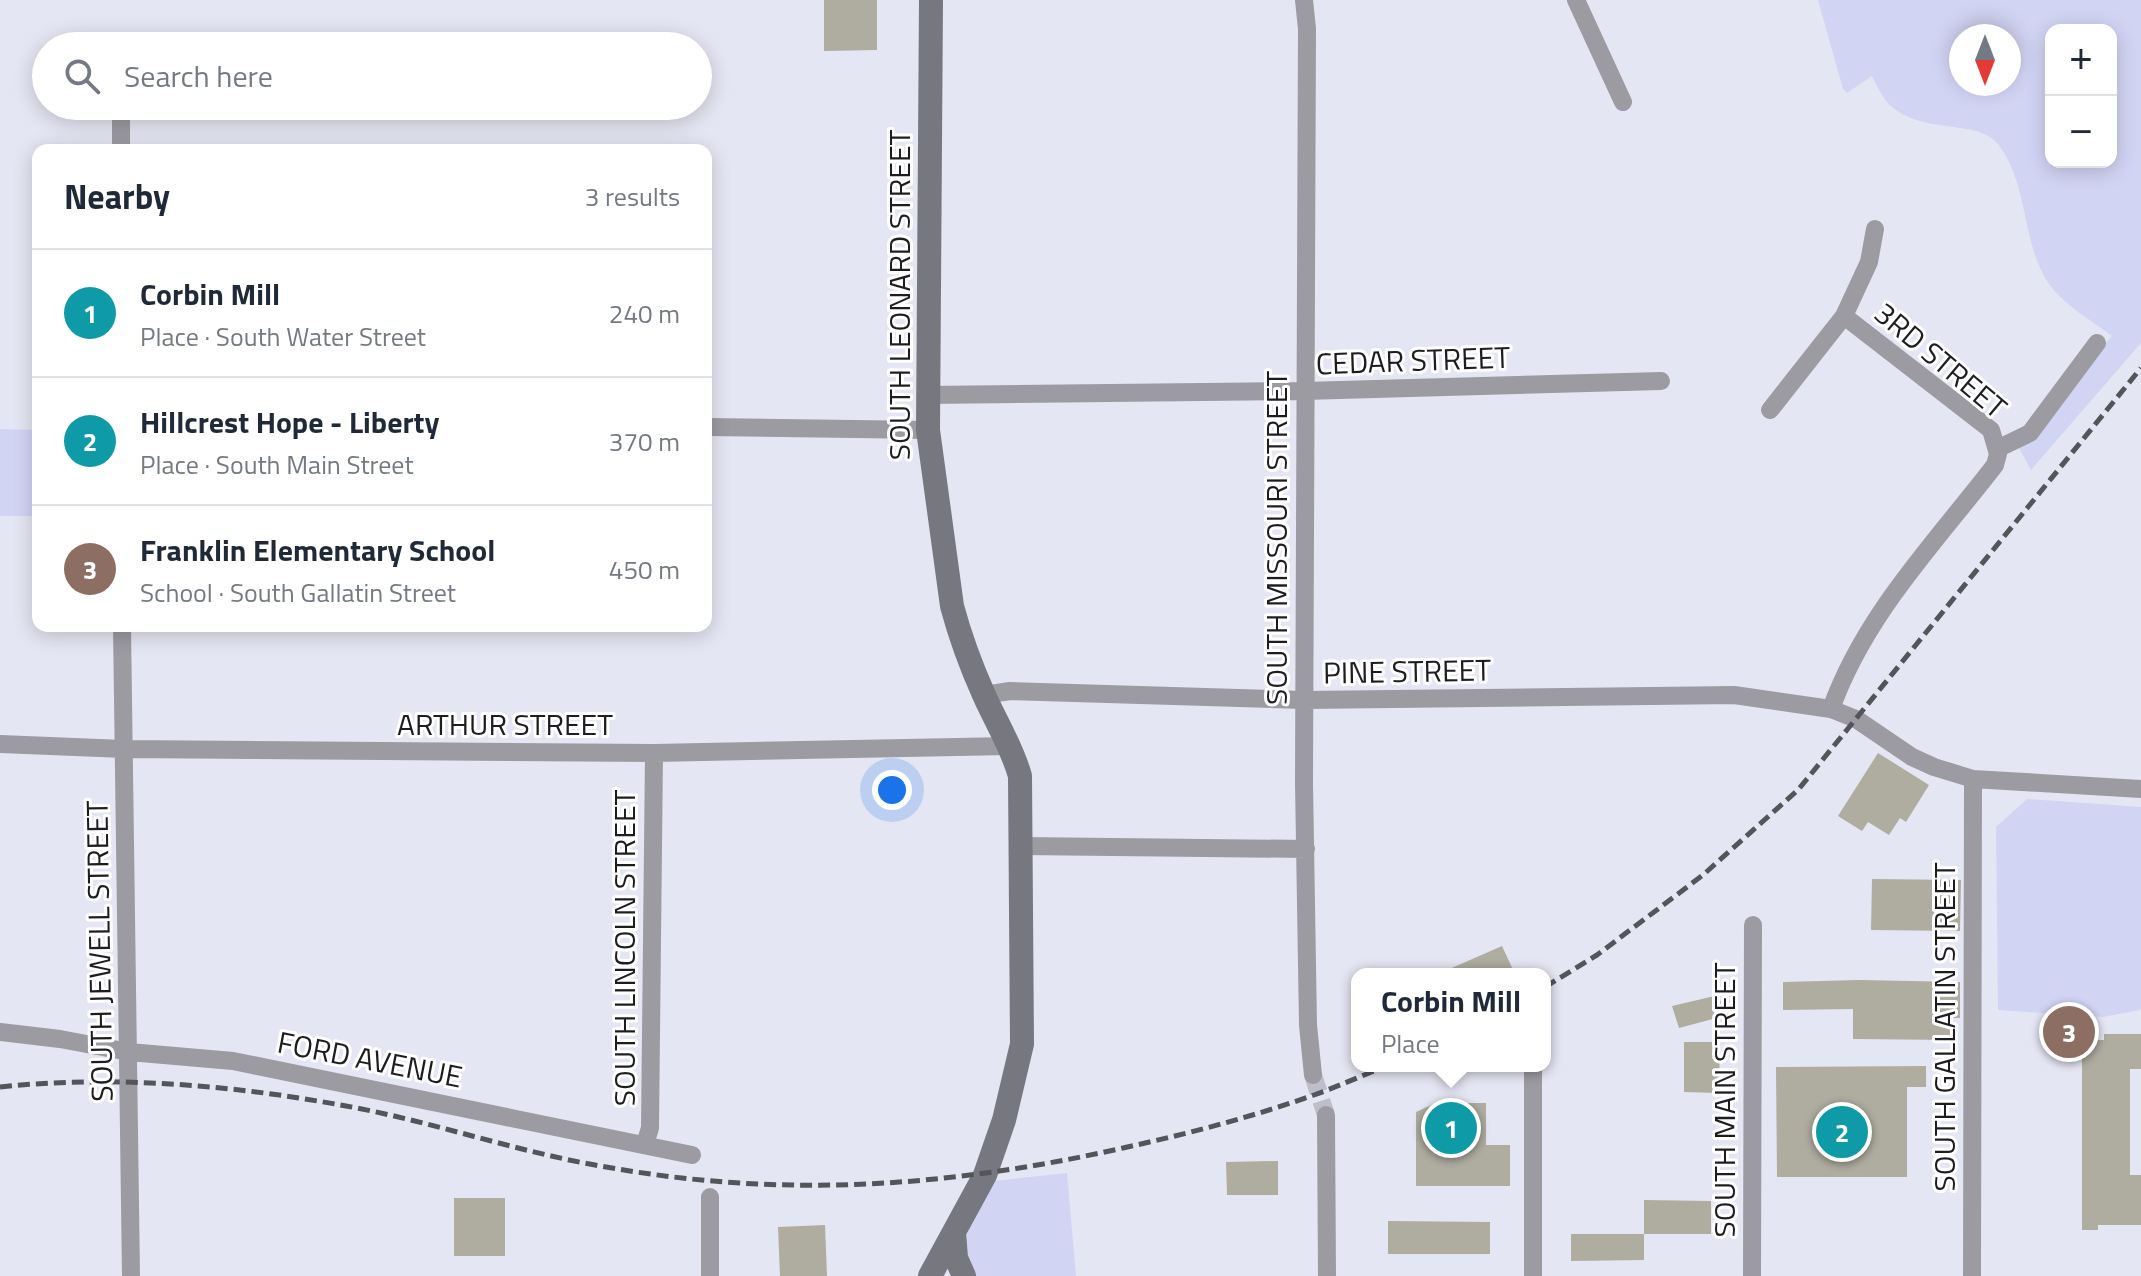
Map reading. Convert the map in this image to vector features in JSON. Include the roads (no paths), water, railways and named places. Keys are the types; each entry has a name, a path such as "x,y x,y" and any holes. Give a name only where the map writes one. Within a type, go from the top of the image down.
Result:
{"main road":[{"name":"SOUTH LEONARD STREET","path":"930,1276 985,1175 1004,1120 1022,1044 1020,776 984,695 952,606 928,430 931,0"},
{"path":"954,1232 956,1258 964,1276"}],"street":[{"name":"SOUTH MISSOURI STREET","path":"1304,0 1307,29 1304,700 1308,1025 1313,1075"},
{"path":"1576,0 1623,102"},
{"path":"121,120 121,144"},
{"path":"1770,410 1844,316 1869,262 1875,229"},
{"name":"3RD STREET","path":"1844,316 1991,430 1997,449"},
{"path":"1831,709 1855,654 1882,608 1995,465 1997,449 2030,433 2097,343"},
{"name":"CEDAR STREET","path":"926,395 1304,391 1661,381"},
{"path":"712,427 928,430"},
{"name":"SOUTH JEWELL STREET","path":"122,632 131,1276"},
{"name":"PINE STREET","path":"984,695 1010,691 1304,700 1734,695 1831,709 1856,719 1912,757 1973,779 2141,789"},
{"name":"ARTHUR STREET","path":"0,744 124,749 654,753 1009,746"},
{"name":"SOUTH LINCOLN STREET","path":"645,1144 650,1128 654,753"},
{"name":"SOUTH GALLATIN STREET","path":"1972,1276 1973,779"},
{"path":"1021,846 1306,849"},
{"name":"SOUTH MAIN STREET","path":"1752,1276 1753,925"},
{"name":"FORD AVENUE","path":"0,1032 129,1052 233,1061 692,1155"},
{"path":"1533,1072 1533,1276"},
{"path":"1326,1115 1327,1276"},
{"path":"710,1197 710,1276"}],"tunnel":[{"path":"1313,1075 1326,1115"}],"railway":[{"path":"1551,983 1597,955 1703,875 1798,790 2141,368"},
{"path":"0,1087 130,1082 260,1092 377,1112 595,1165 663,1176 795,1185 925,1180 1056,1162 1147,1143 1267,1111 1372,1072"}],"place":[{"name":"Franklin Elementary School","path":"2069,1032"},
{"name":"Corbin Mill","path":"1451,1128"},
{"name":"Hillcrest Hope - Liberty","path":"1842,1132"}]}
